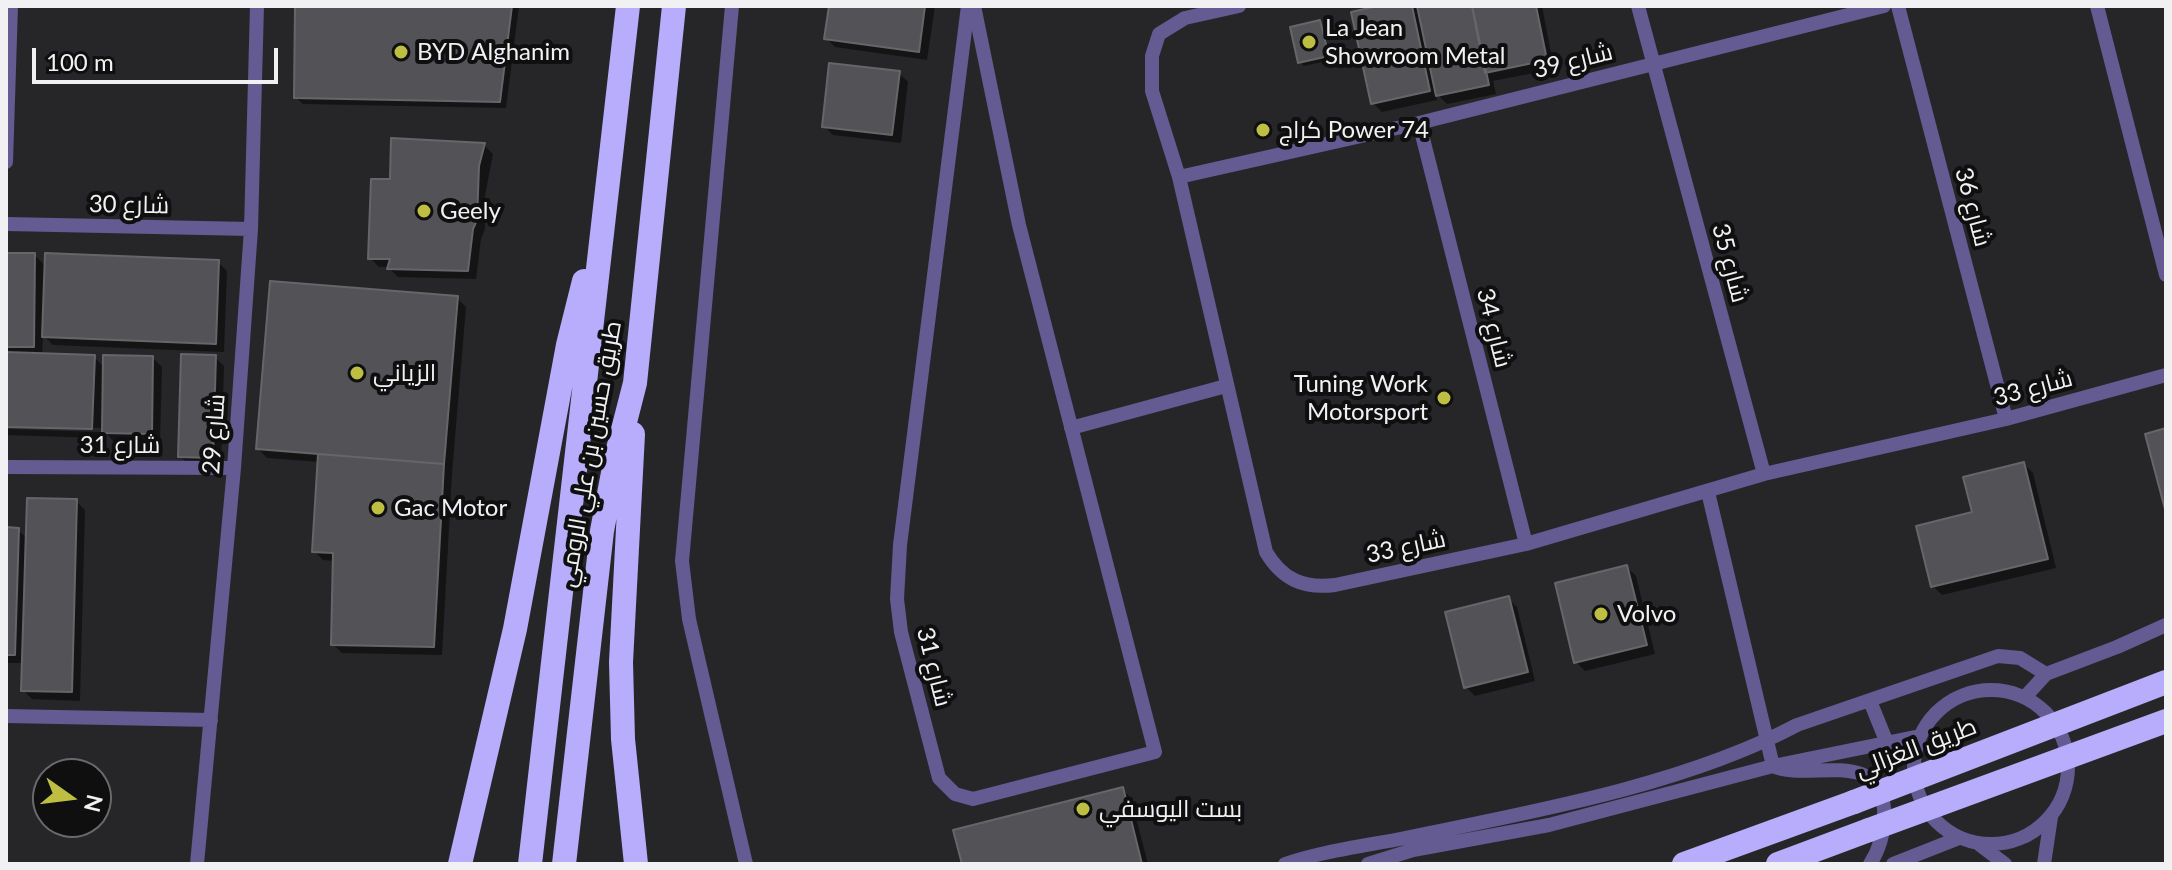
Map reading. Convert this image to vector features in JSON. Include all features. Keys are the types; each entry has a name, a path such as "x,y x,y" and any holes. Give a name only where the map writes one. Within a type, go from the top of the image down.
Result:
{"highway":[{"name":"طريق حسين بن علي الرومي","path":"530,864 628,6"},
{"name":"طريق حسين بن علي الرومي","path":"564,864 602,531 616,457 635,383 674,6"},
{"path":"463,864 470,817 515,629 575,316 603,217"},
{"path":"635,383 621,662 623,739 639,864"},
{"name":"طريق الغزالي","path":"1684,864 2166,682"},
{"path":"1778,864 2166,721"},
{"path":"449,864 470,817"},
{"path":"628,864 631,817"}],"street":[{"path":"6,162 11,6"},
{"name":"شارع 29","path":"197,864 234,468 251,229 257,6"},
{"path":"732,6 682,561 689,619 746,864"},
{"name":"شارع 31","path":"971,6 1019,225 1155,752 983,798 964,798 947,789 937,771 901,632 897,585 971,6"},
{"name":"شارع 33","path":"1239,6 1185,18 1159,34 1152,56 1152,91 1179,177 1266,552 1274,566 1287,578 1302,585 1318,587 1526,544 1764,474 2006,419 2166,375"},
{"name":"شارع 35","path":"1638,6 1764,474"},
{"name":"شارع 39","path":"1179,177 1419,123 1884,6"},
{"name":"شارع 36","path":"1898,6 2006,419"},
{"path":"2097,6 2166,275"},
{"name":"شارع 34","path":"1419,123 1526,544"},
{"name":"شارع 30","path":"6,224 251,229"},
{"path":"1071,428 1226,386"},
{"name":"شارع 31","path":"6,467 234,468"},
{"path":"1708,492 1773,766"},
{"path":"2025,697 2046,674 2166,625"},
{"path":"1285,864 1664,778 1768,741 1797,725 1998,656 2020,658 2046,674"},
{"path":"1995,690 2025,697 2053,720 2062,735 2067,752 2066,788 2051,817 2037,831 2019,840 1999,845 1979,844 1959,838 1942,828 1928,813 1919,795 1914,775 1920,736 1931,718 1946,704 1965,694 1995,690"},
{"path":"1870,701 1887,743"},
{"path":"6,716 211,720"},
{"path":"1368,864 1413,850 1549,825 1773,766 1920,736"},
{"path":"1773,766 1788,771 1843,769 1875,785 1884,807 1884,828 1870,864"},
{"path":"2044,864 2051,817"},
{"path":"1893,864 1959,838"},
{"path":"1979,844 2005,864"}],"building":[{"name":"BYD Alghanim","path":"295,6 512,6 500,102 294,98"},
{"path":"829,6 925,6 919,52 824,39"},
{"path":"1378,6 1412,6 1430,91 1371,104 1351,12"},
{"path":"1417,6 1472,6 1489,85 1436,96"},
{"path":"1472,6 1536,6 1547,60 1485,73"},
{"name":"La Jean Showroom Metal","path":"1320,20 1329,56 1298,63 1290,27"},
{"path":"829,63 900,71 892,135 822,127"},
{"name":"Geely","path":"391,138 485,143 479,166 477,220 468,271 387,269 390,259 368,259 371,179 390,179"},
{"path":"6,253 35,253 34,347 6,347"},
{"path":"45,253 219,260 216,344 42,337"},
{"name":"الزياني","path":"270,281 458,296 444,464 256,449"},
{"path":"6,352 95,355 92,429 6,427"},
{"path":"181,354 216,355 213,458 178,457"},
{"path":"103,355 153,356 152,434 102,433"},
{"path":"2166,428 2166,513 2145,434"},
{"name":"Gac Motor","path":"318,454 444,464 434,647 331,645 333,553 312,552"},
{"path":"2024,462 2048,559 1931,587 1916,526 1972,512 1963,477"},
{"path":"27,498 77,499 72,692 21,691"},
{"path":"6,527 19,528 15,655 6,655"},
{"name":"Volvo","path":"1627,565 1647,645 1574,663 1555,583"},
{"path":"1509,596 1528,672 1464,688 1445,612"},
{"name":"بست اليوسفي","path":"1123,787 1142,864 962,864 953,830"}],"place":[{"name":"La Jean Showroom Metal","path":"1309,42"},
{"name":"BYD Alghanim","path":"401,52"},
{"name":"كراج Power 74","path":"1263,130"},
{"name":"Geely","path":"424,211"},
{"name":"الزياني","path":"357,373"},
{"name":"Tuning Work Motorsport","path":"1444,398"},
{"name":"Gac Motor","path":"378,508"},
{"name":"Volvo","path":"1601,614"},
{"name":"بست اليوسفي","path":"1083,809"}]}
